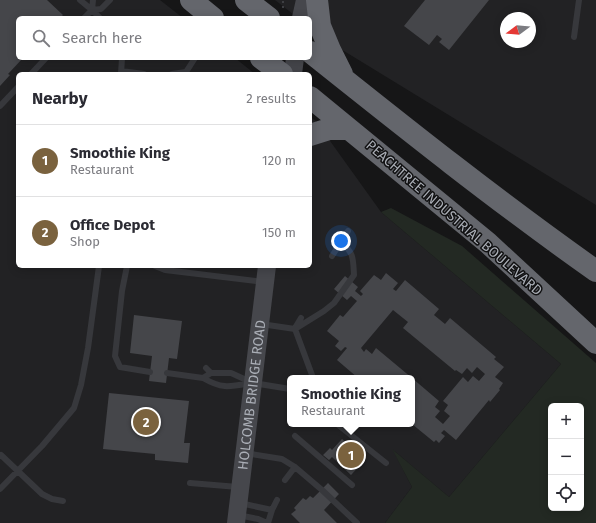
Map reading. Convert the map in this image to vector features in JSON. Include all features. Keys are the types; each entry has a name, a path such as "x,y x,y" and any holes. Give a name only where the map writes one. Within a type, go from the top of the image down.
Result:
{"highway":[{"path":"191,0 211,16"},
{"path":"246,0 285,15"},
{"path":"317,0 320,26 345,80"},
{"path":"312,54 479,186 596,271"},
{"path":"264,60 279,72"},
{"name":"PEACHTREE INDUSTRIAL BOULEVARD","path":"312,99 488,243 596,343"},
{"path":"312,134 329,129 349,129"}],"main road":[{"path":"285,15 304,0"},
{"path":"293,72 295,60"},
{"name":"HOLCOMB BRIDGE ROAD","path":"237,507 266,274"}],"lane":[{"path":"80,0 98,16"},
{"path":"92,10 93,0"},
{"path":"86,16 92,10 101,9 110,0"},
{"path":"574,37 579,0"},
{"path":"33,72 44,60"},
{"path":"121,72 122,60"},
{"path":"188,72 194,60"},
{"path":"0,106 16,90"},
{"path":"332,256 348,231"},
{"path":"260,324 295,329 334,303 354,275 353,260 350,250 341,242"},
{"path":"0,489 42,446 74,408 81,386 88,348 98,268"},
{"path":"127,268 122,291 115,356 120,368 150,372"},
{"path":"160,268 198,274 266,274"},
{"path":"198,274 199,268"},
{"path":"301,318 295,329 312,375"},
{"path":"206,368 211,373"},
{"path":"203,378 211,373 231,373 253,383 287,389"},
{"path":"167,374 203,378 215,385 229,387 253,383"},
{"path":"341,427 386,463"},
{"path":"295,436 352,485"},
{"path":"244,453 282,459 295,467 357,523"},
{"path":"0,456 1,455 42,494 52,499 63,501"},
{"path":"285,480 295,467"},
{"path":"190,483 267,523 277,500"},
{"path":"237,507 272,510"}],"path":[{"path":"282,1 285,15"}],"shaded area":[{"path":"0,0 160,0 180,16 16,16 16,60 238,60 252,72 16,72 16,268 312,268 312,118 315,120 381,212 561,364 449,497 393,450 412,487 385,523 0,523"},
{"path":"275,0 596,0 596,205 326,40 312,21 312,16 295,16"},
{"path":"391,208 462,246 596,363 596,523 385,523 412,487 392,449 449,497 561,364 381,212"}],"building":[{"path":"0,0 47,0 63,15 16,16 16,60 21,60 8,74 10,75 0,86"},
{"path":"425,0 489,0 449,50 439,42 442,39 437,35 429,45 404,26"},
{"path":"386,273 398,283 393,289 396,291 405,280 439,309 434,315 445,324 450,318 496,357 494,359 504,367 495,377 503,383 499,389 500,390 490,402 489,400 456,440 444,430 441,433 445,436 439,443 436,440 434,442 415,426 415,381 439,401 435,407 440,411 435,417 443,424 450,416 444,411 448,405 443,401 463,377 468,382 473,376 479,381 485,374 477,367 472,373 467,368 462,374 456,370 455,371 403,328 408,322 393,310 361,348 364,352 366,349 372,354 376,348 408,375 354,375 337,360 347,348 345,347 341,351 335,346 339,341 327,331 340,315 343,317 357,301 351,296 347,300 334,289 345,276 358,287 355,291 361,296 363,294 360,291 374,275 381,280"},
{"path":"134,315 182,321 177,359 169,358 166,383 149,381 152,356 130,353"},
{"path":"109,393 189,401 184,443 190,443 188,463 155,460 155,454 103,449"},
{"path":"342,439 365,460 351,475 332,457 329,460 323,455 330,448 332,450"},
{"path":"328,483 339,494 324,510 337,523 300,523 291,514 296,510 294,508 303,498 306,500 310,496 313,498"}],"place":[{"name":"Office Depot","path":"146,422"},
{"name":"Smoothie King","path":"351,455"}]}
